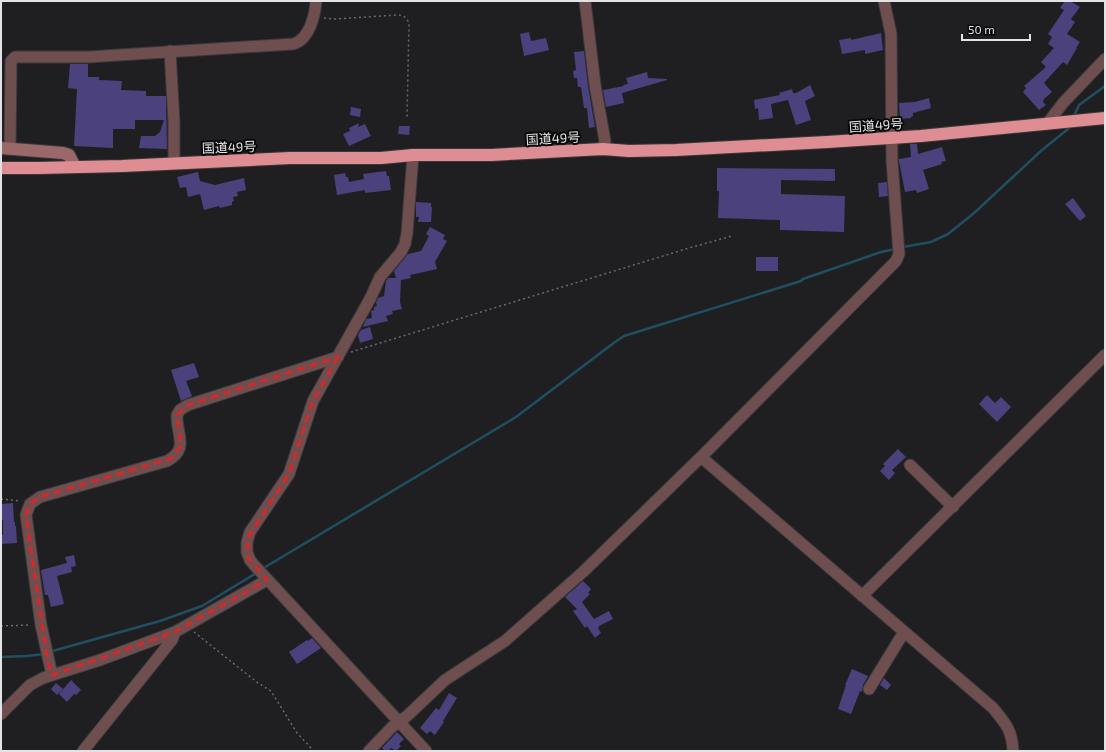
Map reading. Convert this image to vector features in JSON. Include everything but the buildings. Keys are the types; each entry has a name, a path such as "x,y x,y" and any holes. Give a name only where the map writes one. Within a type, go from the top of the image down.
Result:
{"highway":[{"name":"国道49号","path":"1,168 122,166 174,162 241,161 290,158 381,158 498,155 604,149 629,151 684,149 892,137 1105,118"}],"main road":[{"path":"6,148 63,153 69,155 75,167"}],"street":[{"path":"6,148 11,61 15,57 88,57 293,44 302,39 314,15 316,1"},
{"path":"585,1 604,149"},
{"path":"369,751 392,727 407,716 445,680 504,640 577,578 701,457 896,261 899,254 892,161 891,34 884,1"},
{"path":"170,51 174,122 174,162"},
{"path":"1047,124 1063,102 1105,59"},
{"path":"413,156 405,244 401,252 380,277 371,298 313,401 289,474 254,526 248,538 247,547 248,556 267,580 426,751"},
{"path":"862,596 1105,355"},
{"path":"52,675 41,625 26,515 30,504 40,497 160,463 172,458 176,455 181,445 177,415 180,410 188,405 338,357"},
{"path":"701,457 993,708 1008,726 1012,739 1012,751"},
{"path":"910,465 953,507"},
{"path":"1,714 30,685 43,678 175,632 267,580"},
{"path":"83,751 172,640 175,632"},
{"path":"869,689 904,632"}],"path":[{"path":"314,15 323,18 335,19 397,15 406,18 408,21 407,117"},
{"path":"338,357 732,236"},
{"path":"1,499 30,504"},
{"path":"1,626 41,625"},
{"path":"186,626 258,683 271,691 297,733 314,751"}],"highlighted area":[{"path":"338,357 313,401 289,474 248,538 248,557 267,580 175,632 52,675 48,663 26,515 30,504 40,497 172,458 181,445 177,415 188,405"}],"waterway":[{"path":"1073,118 1079,105 1105,86"},
{"path":"903,247 931,242 948,234 973,214 1070,126"},
{"path":"262,569 516,417 624,336 801,281 881,252 896,249"},
{"path":"49,652 160,621 202,606 258,572"},
{"path":"1,657 44,654"}]}
